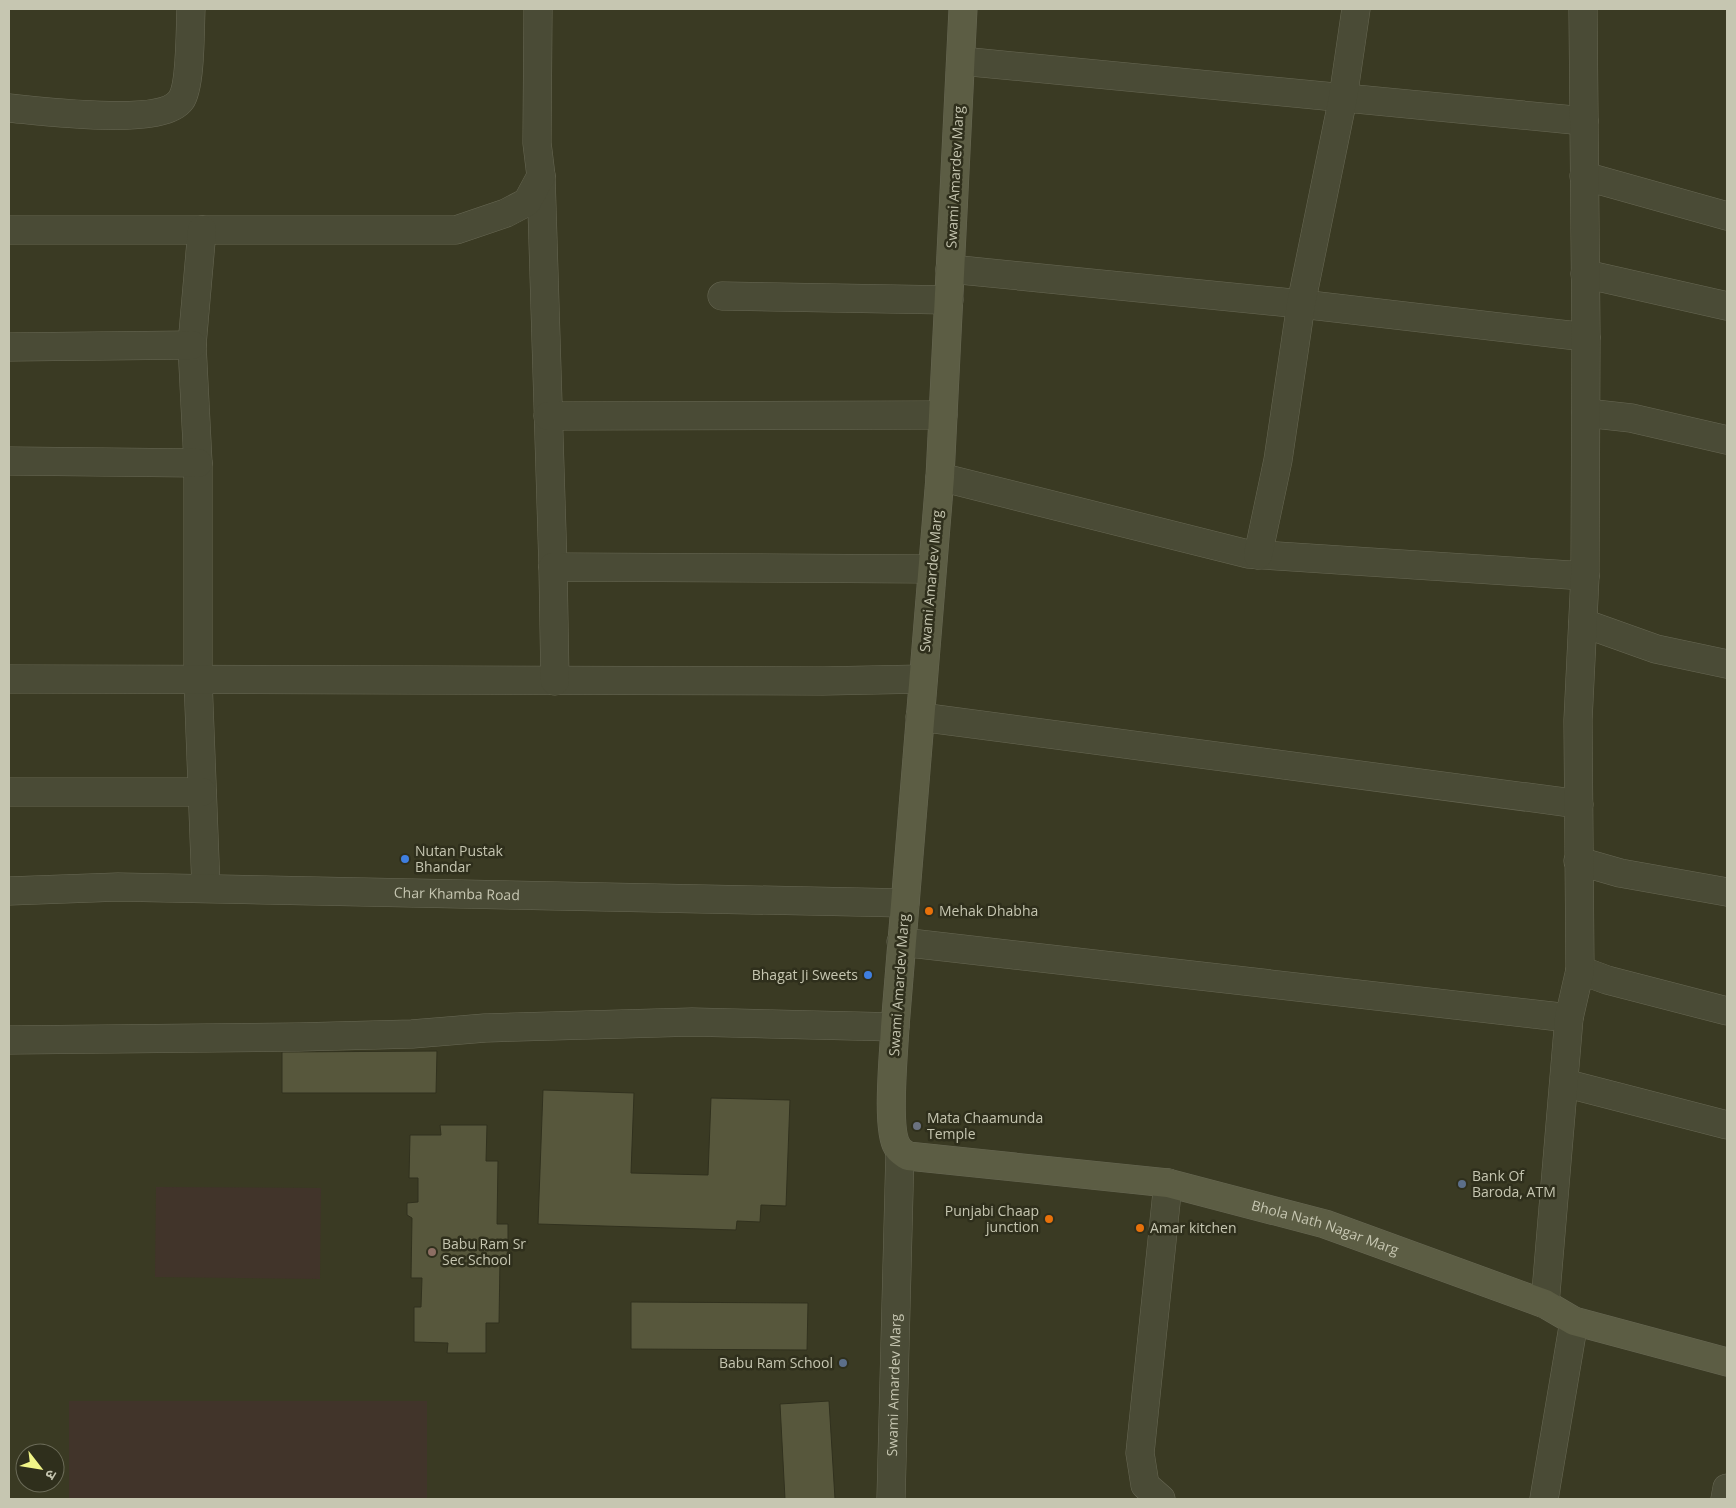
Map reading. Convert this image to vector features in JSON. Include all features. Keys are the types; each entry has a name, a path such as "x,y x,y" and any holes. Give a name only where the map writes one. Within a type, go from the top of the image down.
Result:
{"street":[{"path":"9,108 111,115 154,114 170,109 181,100 187,85 191,9"},
{"path":"538,9 537,143 541,176 555,681"},
{"name":"Swami Amardev Marg","path":"891,1499 904,1154 893,1137 891,1100 901,942 940,478 963,9"},
{"path":"1258,555 1278,460 1301,304 1344,98 1356,9"},
{"path":"1545,1304 1569,1018 1580,970 1578,720 1585,576 1586,413 1583,9"},
{"path":"961,61 1584,121"},
{"path":"9,230 456,230 506,213 527,202 541,176"},
{"path":"1584,176 1727,216"},
{"path":"202,230 192,345 198,463 198,679 206,888"},
{"path":"950,269 1301,304 1586,337"},
{"path":"1585,274 1727,306"},
{"path":"722,296 949,300"},
{"path":"9,347 192,345"},
{"path":"1586,413 1630,418 1727,440"},
{"path":"548,416 943,416"},
{"path":"9,461 198,463"},
{"path":"940,478 1248,554 1585,576"},
{"path":"553,567 932,569"},
{"path":"1583,623 1656,649 1727,664"},
{"path":"9,679 555,681 923,679"},
{"path":"920,717 1579,804"},
{"path":"9,792 202,792"},
{"path":"1578,861 1620,873 1727,892"},
{"name":"Char Khamba Road","path":"9,891 118,887 206,888 905,903"},
{"path":"901,942 1569,1018"},
{"path":"1580,970 1608,980 1727,1011"},
{"path":"9,1040 412,1034 485,1028 692,1022 895,1027"},
{"path":"1564,1083 1727,1125"},
{"name":"Bhola Nath Nagar Marg","path":"904,1154 1168,1183 1325,1224 1545,1304 1574,1321 1727,1362"},
{"path":"1161,1499 1145,1484 1140,1453 1168,1183"},
{"path":"1544,1499 1574,1321"},
{"path":"1725,1499 1727,1488"}],"shaded area":[{"path":"156,1187 321,1188 320,1279 155,1277"},
{"path":"69,1401 427,1401 427,1499 69,1499"}],"building":[{"path":"437,1051 436,1093 282,1093 282,1052"},
{"path":"543,1090 634,1093 631,1173 708,1175 711,1098 790,1100 786,1206 761,1205 760,1222 737,1221 736,1230 538,1224"},
{"path":"440,1125 487,1125 486,1161 498,1161 497,1224 508,1224 508,1259 500,1259 499,1323 486,1323 486,1353 447,1353 448,1343 414,1342 414,1307 421,1307 422,1278 411,1278 412,1218 407,1215 407,1203 418,1202 418,1178 409,1178 410,1135 441,1135"},
{"path":"631,1302 808,1303 807,1350 631,1349"},
{"path":"829,1401 835,1499 785,1499 780,1404"}],"place":[{"name":"Nutan Pustak Bhandar","path":"405,859"},
{"name":"Mehak Dhabha","path":"929,911"},
{"name":"Bhagat Ji Sweets","path":"868,975"},
{"name":"Mata Chaamunda Temple","path":"917,1126"},
{"name":"Bank Of Baroda, ATM","path":"1462,1184"},
{"name":"Punjabi Chaap junction","path":"1049,1219"},
{"name":"Amar kitchen","path":"1140,1228"},
{"name":"Babu Ram Sr Sec School","path":"432,1252"},
{"name":"Babu Ram School","path":"843,1363"}]}
